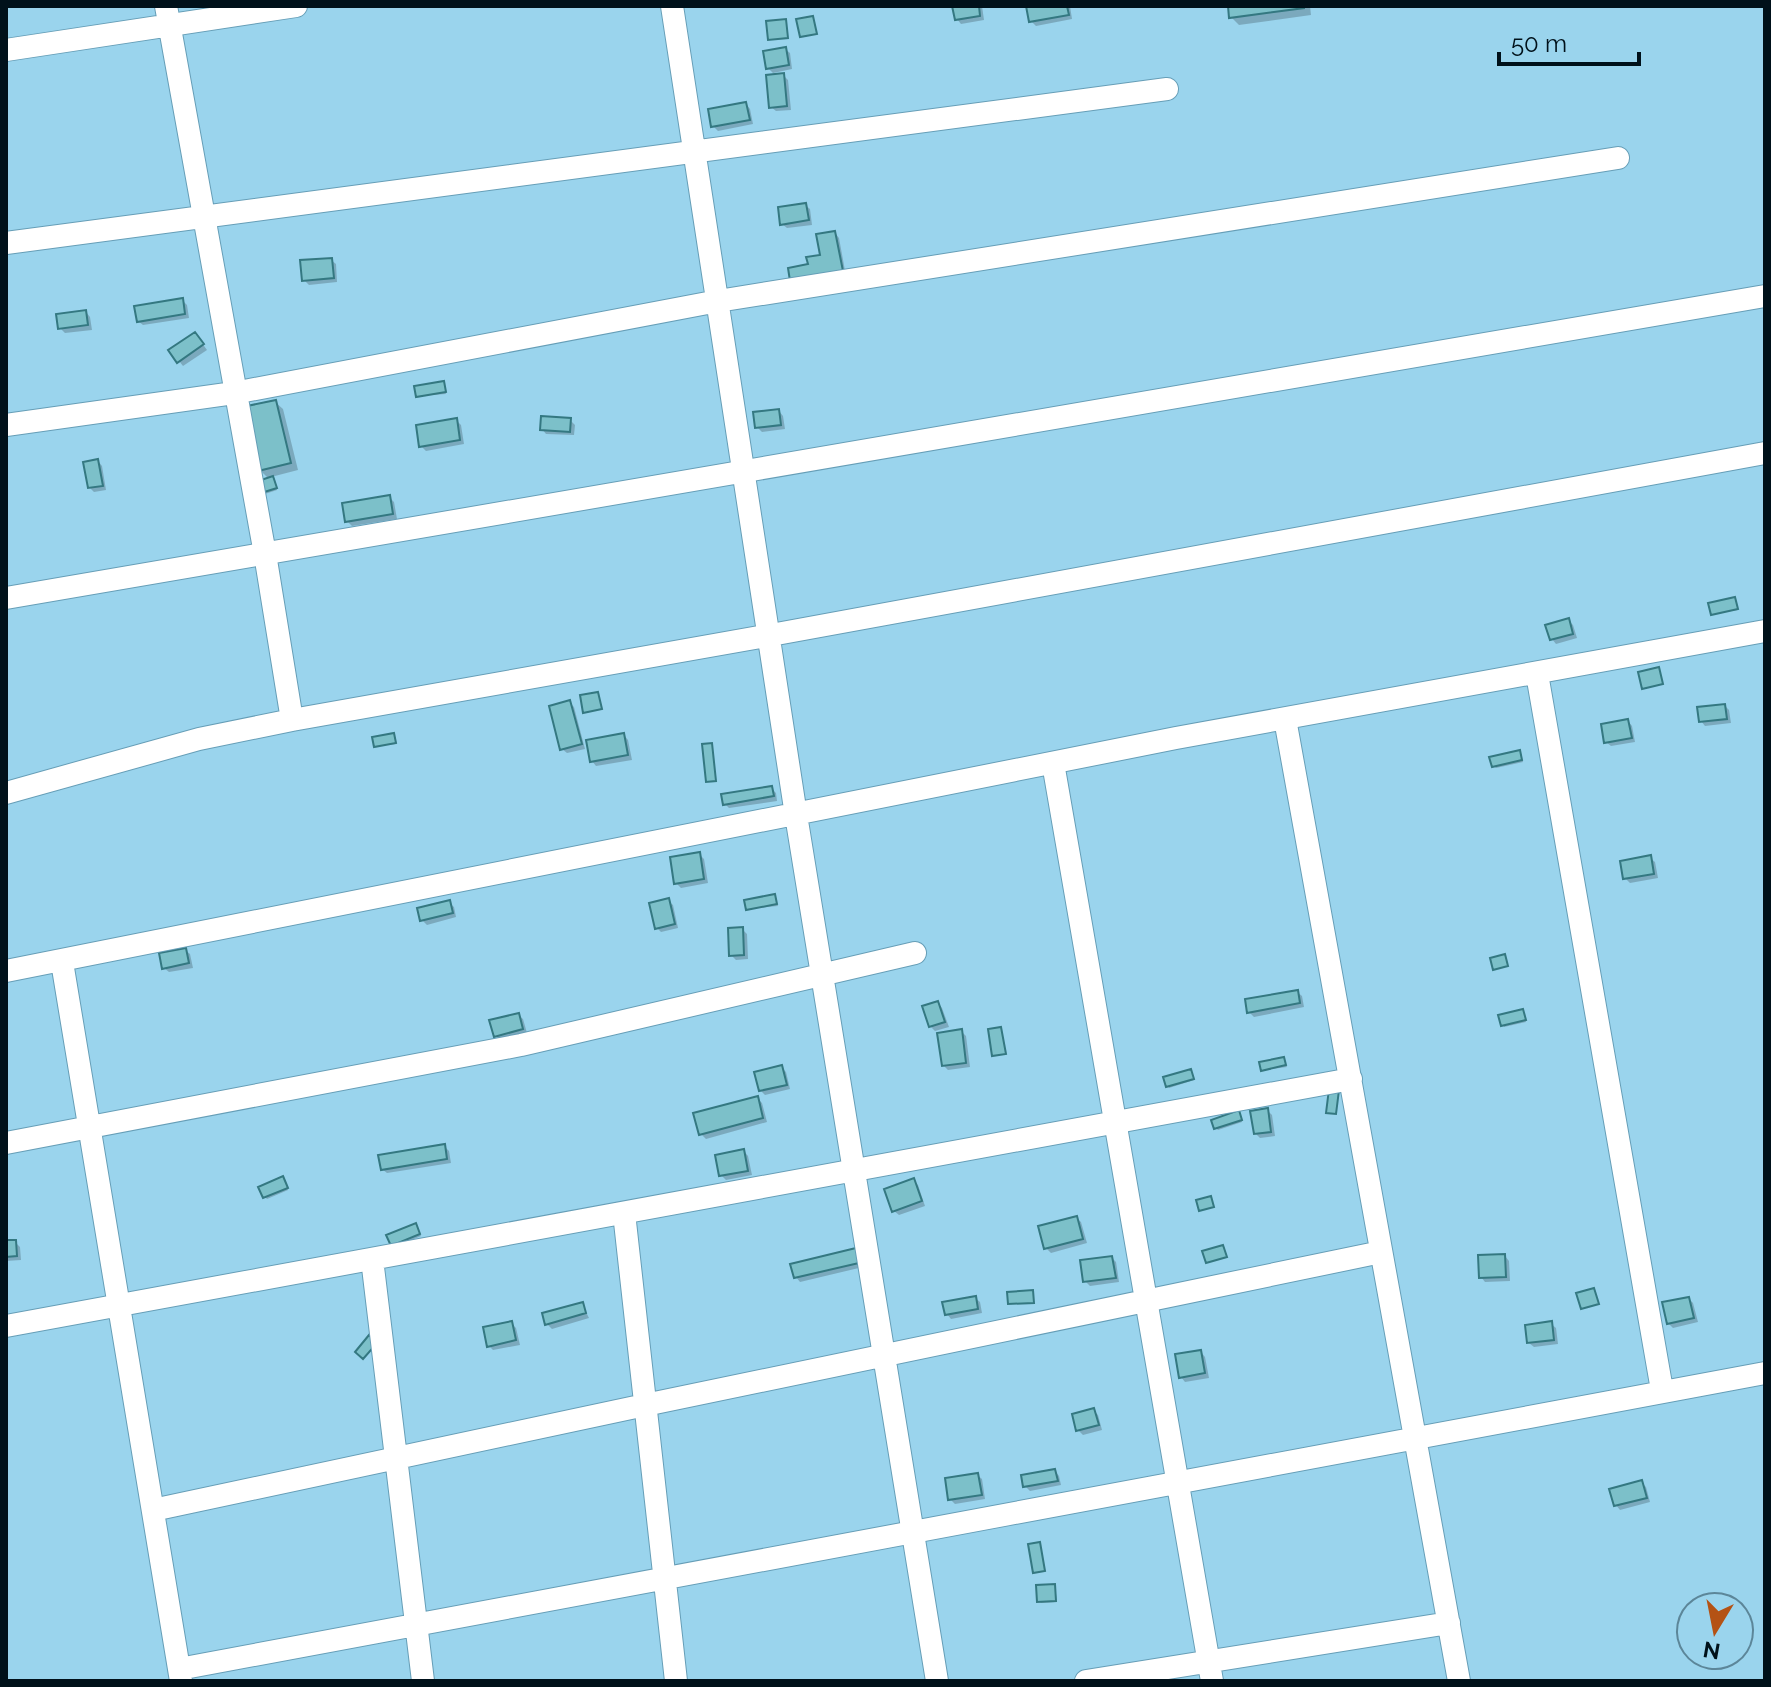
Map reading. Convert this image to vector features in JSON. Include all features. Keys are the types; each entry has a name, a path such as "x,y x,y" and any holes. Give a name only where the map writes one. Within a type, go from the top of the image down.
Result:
{"street":[{"path":"6,50 167,15 296,6"},
{"path":"672,6 771,635 796,815 937,1681"},
{"path":"167,15 292,720"},
{"path":"6,243 1167,89"},
{"path":"6,425 234,393 718,301 1618,158"},
{"path":"6,598 1765,296"},
{"path":"6,793 199,739 292,720 1765,453"},
{"path":"6,971 1053,763 1765,631"},
{"path":"1537,674 1662,1390"},
{"path":"1285,719 1459,1681"},
{"path":"1053,763 1211,1671"},
{"path":"6,1143 521,1045 915,953"},
{"path":"62,962 180,1675 416,1624 1765,1373"},
{"path":"6,1326 1351,1079"},
{"path":"624,1213 676,1681"},
{"path":"153,1510 1381,1252"},
{"path":"372,1259 423,1681"},
{"path":"1086,1681 1211,1671 1449,1623"}],"building":[{"path":"952,6 979,6 980,16 955,20"},
{"path":"1026,6 1067,6 1069,15 1029,22"},
{"path":"1228,6 1304,6 1304,8 1229,18"},
{"path":"813,16 817,34 800,37 796,19"},
{"path":"786,19 788,38 768,40 766,21"},
{"path":"786,47 789,65 766,69 763,51"},
{"path":"784,73 787,106 769,108 766,75"},
{"path":"746,102 750,120 711,127 708,109"},
{"path":"806,203 809,220 780,225 778,207"},
{"path":"835,231 843,271 790,281 788,268 808,264 806,257 820,255 816,234"},
{"path":"332,258 334,278 302,281 300,260"},
{"path":"183,298 185,314 137,322 134,306"},
{"path":"86,310 88,325 58,329 56,314"},
{"path":"195,332 204,344 177,363 168,350"},
{"path":"444,381 446,392 416,397 414,386"},
{"path":"276,400 291,463 258,471 242,407"},
{"path":"779,409 781,425 755,428 753,412"},
{"path":"541,416 571,418 570,432 540,430"},
{"path":"457,418 460,440 419,447 416,425"},
{"path":"98,459 103,486 88,488 83,462"},
{"path":"273,476 277,488 258,494 255,482"},
{"path":"390,495 393,514 345,522 342,503"},
{"path":"1735,597 1738,609 1711,615 1708,603"},
{"path":"1569,618 1573,634 1550,640 1545,625"},
{"path":"1659,667 1663,684 1642,689 1638,672"},
{"path":"598,692 602,709 583,713 580,695"},
{"path":"570,700 582,744 560,750 549,706"},
{"path":"1725,704 1727,719 1699,722 1697,707"},
{"path":"1628,719 1632,738 1604,743 1601,724"},
{"path":"394,733 396,743 374,747 372,737"},
{"path":"624,733 628,755 590,762 586,740"},
{"path":"712,743 716,781 706,782 702,744"},
{"path":"1520,750 1522,760 1492,767 1489,757"},
{"path":"772,786 774,796 723,805 721,794"},
{"path":"700,852 704,879 674,884 670,857"},
{"path":"1651,855 1654,874 1623,879 1620,861"},
{"path":"775,894 777,904 746,910 744,900"},
{"path":"669,898 675,924 655,929 649,903"},
{"path":"450,900 453,913 420,921 417,908"},
{"path":"743,927 744,955 729,956 728,928"},
{"path":"186,948 189,963 162,969 159,953"},
{"path":"1505,954 1508,966 1493,970 1490,958"},
{"path":"1298,990 1300,1003 1247,1013 1245,999"},
{"path":"938,1001 945,1022 929,1027 922,1006"},
{"path":"1523,1009 1526,1020 1501,1026 1498,1015"},
{"path":"519,1013 523,1029 494,1037 489,1020"},
{"path":"1001,1027 1006,1054 992,1056 988,1029"},
{"path":"962,1029 966,1063 942,1066 937,1033"},
{"path":"1284,1057 1286,1065 1261,1071 1259,1062"},
{"path":"782,1065 787,1085 759,1091 754,1072"},
{"path":"1191,1069 1194,1079 1166,1087 1163,1077"},
{"path":"1329,1089 1339,1090 1336,1114 1326,1113"},
{"path":"758,1096 763,1118 699,1135 693,1113"},
{"path":"1268,1108 1271,1132 1254,1134 1250,1111"},
{"path":"1239,1110 1242,1120 1214,1129 1211,1120"},
{"path":"445,1144 447,1159 381,1170 378,1155"},
{"path":"744,1149 748,1171 719,1176 715,1155"},
{"path":"283,1176 288,1188 263,1198 258,1187"},
{"path":"914,1178 922,1201 892,1212 884,1189"},
{"path":"1211,1196 1214,1207 1199,1211 1196,1200"},
{"path":"1077,1216 1083,1239 1044,1249 1038,1226"},
{"path":"416,1223 420,1234 391,1246 386,1235"},
{"path":"6,1240 16,1240 17,1256 6,1257"},
{"path":"1223,1245 1227,1257 1206,1263 1202,1251"},
{"path":"856,1248 859,1263 794,1278 790,1264"},
{"path":"1505,1254 1506,1277 1479,1278 1478,1255"},
{"path":"1112,1256 1116,1278 1083,1282 1080,1260"},
{"path":"1594,1288 1599,1304 1581,1309 1576,1293"},
{"path":"1033,1290 1034,1303 1008,1304 1007,1292"},
{"path":"976,1296 978,1309 945,1315 942,1302"},
{"path":"1689,1297 1694,1318 1667,1324 1662,1302"},
{"path":"583,1302 586,1313 545,1325 542,1313"},
{"path":"512,1321 516,1340 487,1347 483,1327"},
{"path":"1552,1321 1554,1340 1527,1343 1525,1325"},
{"path":"369,1335 378,1342 363,1359 355,1352"},
{"path":"1201,1350 1205,1373 1179,1378 1175,1354"},
{"path":"1094,1408 1099,1425 1076,1431 1072,1414"},
{"path":"1055,1469 1058,1481 1023,1487 1021,1475"},
{"path":"978,1473 982,1495 948,1500 945,1478"},
{"path":"1642,1480 1647,1498 1614,1506 1609,1489"},
{"path":"1040,1542 1045,1571 1033,1573 1028,1544"},
{"path":"1055,1584 1056,1601 1037,1602 1036,1585"}]}
